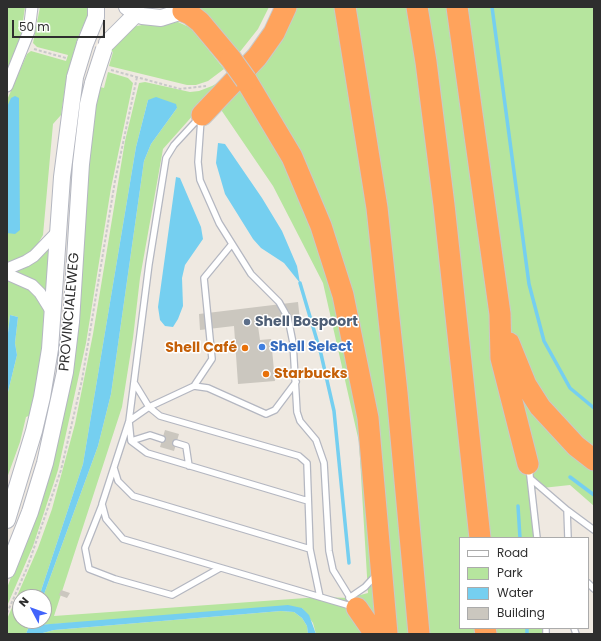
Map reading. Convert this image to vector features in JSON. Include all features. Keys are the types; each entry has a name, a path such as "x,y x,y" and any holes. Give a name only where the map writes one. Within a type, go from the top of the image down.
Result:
{"highway":[{"path":"202,115 257,57 274,33 286,7"},
{"path":"345,7 377,208 398,400 419,634"},
{"path":"417,7 426,62 444,205 480,537"},
{"path":"457,7 500,314 501,358 530,472"},
{"path":"185,9 200,22 231,59 246,80 292,157 321,226 343,295 368,418 387,634"},
{"path":"500,314 513,354 526,385 540,407 576,446 594,460"},
{"path":"353,603 376,634"}],"main road":[{"path":"130,9 149,18 161,18 185,9"},
{"name":"PROVINCIALEWEG","path":"7,570 30,512 45,463 65,372 71,322 81,164 88,104 105,46 130,9"},
{"name":"PROVINCIALEWEG","path":"7,520 21,479 42,397 53,314 62,178 75,78 85,44 100,10"}],"street":[{"path":"7,86 29,31 32,7"},
{"path":"7,269 34,256 59,230"},
{"path":"7,274 32,285 40,293 53,314"}],"lane":[{"path":"202,115 198,162 200,180 219,223 251,274 279,302 288,318 296,382 298,417 316,440 324,463 329,551 333,570 353,603"},
{"path":"202,115 174,145 166,158 149,264 135,384 129,421 102,504 85,548 89,569 115,579 172,595 220,568"},
{"path":"129,421 149,407 194,386 212,359 204,278 232,244"},
{"path":"194,386 208,388 266,414 275,410 296,382"},
{"path":"135,384 149,407 160,416 299,456 307,463 310,549 320,597"},
{"path":"129,421 131,441 147,453 308,501"},
{"path":"131,441 150,435 162,439"},
{"path":"176,443 186,446 189,466"},
{"path":"114,468 118,481 133,496 310,549"},
{"path":"530,472 567,510 594,530"},
{"path":"530,472 537,537"},
{"path":"102,504 106,519 123,539 320,597 353,603"},
{"path":"567,510 568,537"},
{"path":"353,603 365,587 382,569"}],"green space":[{"path":"7,7 25,7 21,35 7,72"},
{"path":"40,7 92,7 79,35 67,75 61,115 53,124 43,235 33,252 12,262 7,262 7,100 27,54 31,51 66,61 68,55 37,47 33,43"},
{"path":"197,7 269,7 258,29 235,58"},
{"path":"276,7 594,7 594,506 570,485 533,489 536,537 459,537 459,629 543,629 543,634 316,634 313,623 302,608 52,624 52,589 46,589 98,446 111,394 144,161 151,144 177,108 148,100 136,147 83,464 42,589 20,589 38,548 52,509 75,424 93,334 125,141 139,83 145,82 190,92 199,91 221,81 250,50 264,30","holes":["211,95 273,186 323,283 359,442 368,593 349,598 320,597 54,616 122,407 133,338 140,278 163,149"]},
{"path":"178,22 191,28 224,69 208,81 196,85 187,85 109,66 113,52 111,51 113,45 132,27 147,24"},
{"path":"108,72 128,78 133,83 111,188 86,343 58,470 33,546 14,589 12,589 12,594 7,606 7,588 44,490 91,131 100,87 104,88"},
{"path":"49,245 51,247 47,292 16,273 16,270"},
{"path":"7,280 29,287 42,302 46,317 39,376 31,415 26,417 20,442 7,478 7,396 17,355 15,343 18,317 10,315 7,342"},
{"path":"12,608 12,629 28,629 26,634 7,634 7,619"},
{"path":"281,611 294,612 302,618 307,626 308,634 39,634 54,630"}],"water":[{"path":"15,96 19,98 20,230 15,234 7,233 7,107 11,98"},
{"path":"156,97 176,104 177,108 151,144 144,161 111,394 98,446 46,589 42,589 83,464 136,147 148,100"},
{"path":"218,143 225,144 262,198 282,231 297,266 300,283 284,263 261,248 253,239 225,194 216,163"},
{"path":"176,177 180,178 201,227 203,239 185,265 182,278 183,306 173,327 165,326 160,320 158,307"},
{"path":"10,315 18,317 15,343 17,355 7,396 7,342"},
{"path":"288,605 302,608 309,615 316,634 308,634 307,626 302,618 294,612 281,611 54,630 39,634 26,634 28,629 52,629 52,624"}],"building":[{"path":"298,302 300,321 258,326 260,340 271,339 275,381 238,384 234,326 200,330 199,314"},
{"path":"165,430 179,434 174,451 160,447"},
{"path":"61,590 70,593 67,598 59,595"}],"waterway":[{"path":"492,7 529,284 544,341 570,388 594,408"},
{"path":"300,283 321,354 334,411 349,563"},
{"path":"570,477 594,495"},
{"path":"518,506 520,537"},
{"path":"527,629 527,634"}],"place":[{"name":"Shell Bospoort","path":"247,322"},
{"name":"Shell Select","path":"262,347"},
{"name":"Shell Café","path":"245,348"},
{"name":"Starbucks","path":"266,374"}]}
